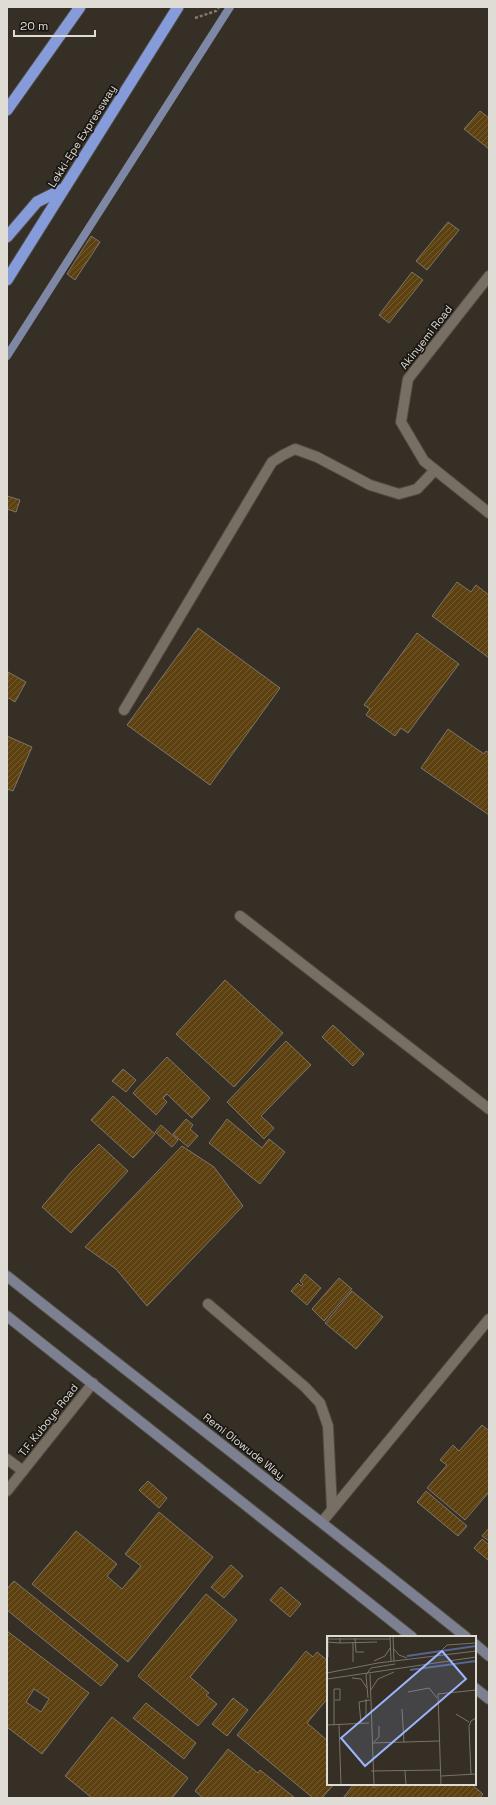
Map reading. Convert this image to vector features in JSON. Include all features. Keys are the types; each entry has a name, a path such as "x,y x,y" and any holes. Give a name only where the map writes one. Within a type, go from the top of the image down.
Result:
{"highway":[{"path":"7,110 80,7"},
{"name":"Lekki-Epe Expressway","path":"7,280 178,7"},
{"path":"7,237 37,202 64,188"}],"main road":[{"name":"Remi Olowude Way","path":"7,1276 322,1522 465,1636"},
{"path":"7,1316 411,1636"},
{"path":"476,1645 489,1656"},
{"path":"476,1689 489,1699"}],"street":[{"name":"Akinyemi Road","path":"435,470 424,461 402,422 408,378 489,276"},
{"path":"124,710 272,462 283,454 295,449 317,457 370,485 399,494 417,489 435,470 489,513"},
{"path":"240,916 489,1109"},
{"path":"208,1304 305,1387 320,1403 328,1426 332,1508"},
{"path":"322,1522 489,1319"},
{"name":"T.F. Kuboye Road","path":"7,1491 93,1383"},
{"path":"7,1459 23,1471"}],"path":[{"path":"216,11 219,7"}],"building":[{"path":"480,111 489,118 489,149 464,129"},
{"path":"448,222 459,230 427,270 416,261"},
{"path":"91,236 100,242 75,280 67,274"},
{"path":"412,272 423,280 389,323 379,315"},
{"path":"7,496 20,500 16,512 7,509"},
{"path":"457,582 471,592 476,585 489,595 489,658 432,616"},
{"path":"198,628 280,688 210,785 127,725"},
{"path":"417,633 459,664 408,733 401,728 395,736 366,715 370,709 364,705"},
{"path":"8,672 26,682 15,702 7,697"},
{"path":"448,729 484,754 486,751 489,753 489,815 421,768"},
{"path":"7,736 32,747 13,791 7,789"},
{"path":"225,980 283,1033 234,1087 176,1034"},
{"path":"333,1025 364,1054 353,1066 322,1037"},
{"path":"286,1041 311,1065 261,1116 274,1128 264,1139 227,1102"},
{"path":"167,1057 210,1098 192,1118 167,1094 163,1098 167,1102 156,1115 133,1093"},
{"path":"123,1069 136,1080 126,1092 112,1081"},
{"path":"113,1096 155,1134 133,1158 91,1120"},
{"path":"186,1119 193,1125 190,1129 198,1136 188,1147 173,1134"},
{"path":"227,1119 262,1148 269,1139 285,1152 260,1184 209,1143"},
{"path":"161,1125 178,1140 172,1147 155,1132"},
{"path":"99,1144 128,1171 71,1233 42,1207 71,1172"},
{"path":"182,1146 214,1167 243,1206 147,1306 116,1269 85,1247"},
{"path":"305,1274 321,1288 307,1305 291,1291 298,1283 301,1286 303,1284 300,1281"},
{"path":"339,1278 352,1289 324,1321 312,1309"},
{"path":"352,1291 383,1317 356,1349 325,1323"},
{"path":"482,1425 489,1431 489,1492 465,1520 427,1488 447,1465 440,1460 453,1445 459,1451"},
{"path":"148,1481 167,1498 159,1508 139,1490"},
{"path":"426,1491 467,1526 458,1536 417,1502"},
{"path":"159,1512 213,1557 128,1662 32,1584 76,1531 117,1564 107,1576 122,1589 141,1566 125,1554"},
{"path":"489,1528 489,1541 482,1536"},
{"path":"482,1539 489,1545 489,1561 474,1548"},
{"path":"231,1565 243,1576 224,1598 211,1587"},
{"path":"14,1581 118,1665 101,1686 7,1610 7,1589"},
{"path":"281,1587 301,1604 290,1617 270,1600"},
{"path":"206,1594 237,1620 190,1677 209,1693 206,1695 217,1704 198,1726 138,1676"},
{"path":"7,1631 89,1693 42,1754 7,1727","holes":["34,1689 49,1699 41,1712 26,1702"]},
{"path":"306,1651 313,1657 317,1652 327,1660 327,1699 307,1723 327,1740 327,1785 333,1785 322,1798 313,1798 237,1735"},
{"path":"233,1698 248,1710 227,1736 212,1724"},
{"path":"146,1703 196,1743 184,1759 133,1718"},
{"path":"112,1717 188,1778 172,1798 92,1798 65,1776"},
{"path":"228,1749 258,1773 260,1770 295,1798 203,1798 195,1791"},
{"path":"353,1785 371,1785 375,1788 377,1785 472,1785 483,1794 480,1798 343,1798"}],"waterway":[{"path":"7,356 230,7"}]}
